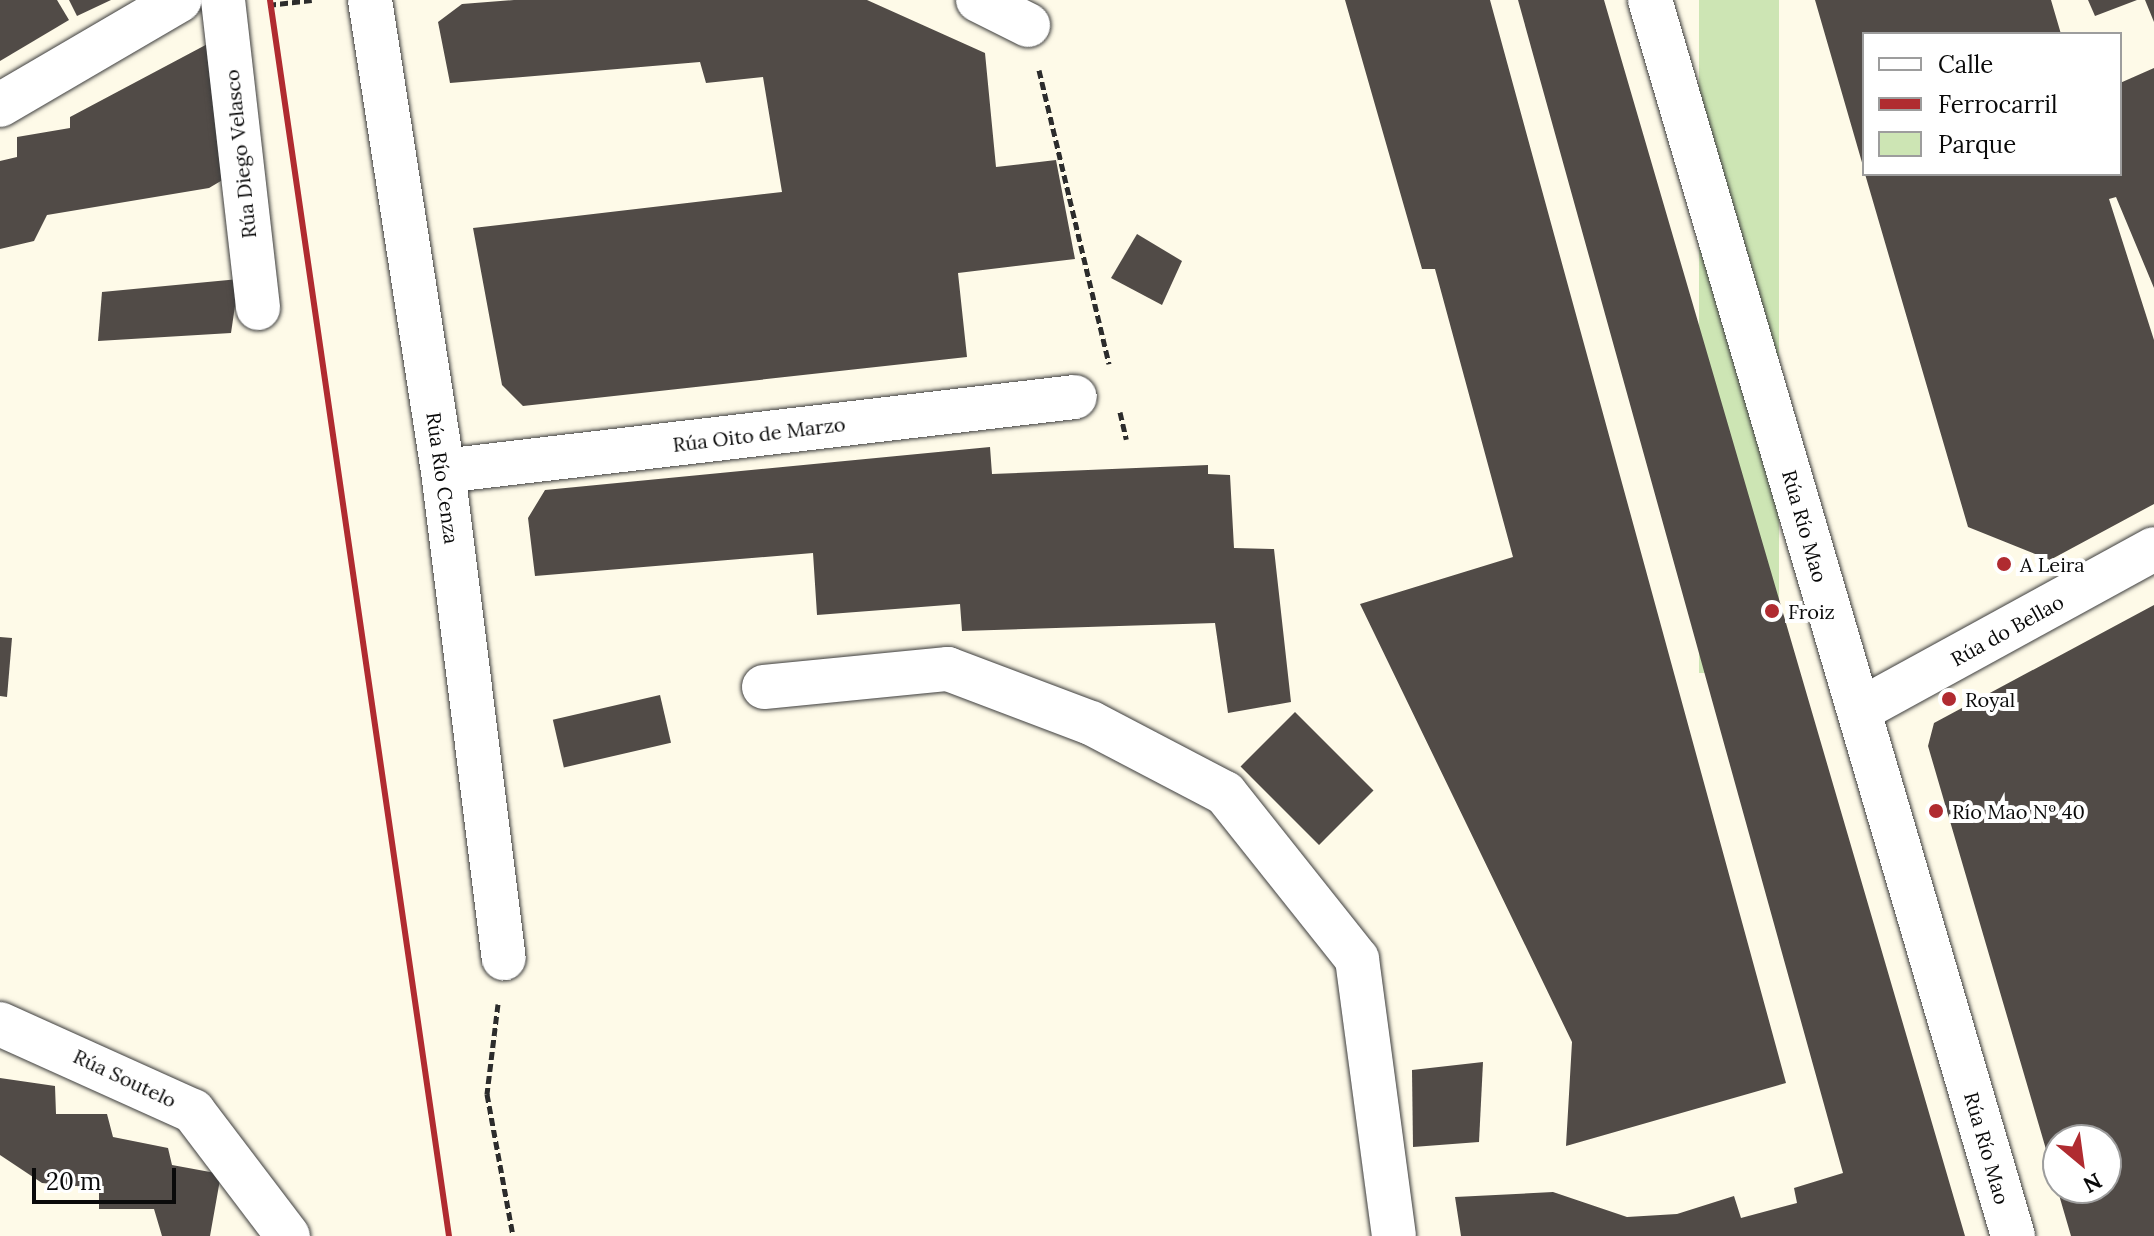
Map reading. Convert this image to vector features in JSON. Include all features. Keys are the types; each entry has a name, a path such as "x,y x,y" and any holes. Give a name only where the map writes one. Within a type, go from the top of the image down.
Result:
{"street":[{"path":"0,105 180,0"},
{"name":"Rúa Diego Velasco","path":"223,0 258,308"},
{"name":"Rúa Río Cenza","path":"370,0 443,471 504,958"},
{"path":"978,0 1028,25"},
{"name":"Rúa Río Mao","path":"1650,0 2013,1236"},
{"name":"Rúa Oito de Marzo","path":"443,471 1093,387"},
{"name":"Rúa do Bellao","path":"1860,710 2154,549"},
{"path":"764,687 948,669 1091,723 1225,793 1357,959 1394,1236"},
{"name":"Rúa Soutelo","path":"0,1024 193,1111 288,1236"}],"path":[{"path":"1028,25 1093,387"},
{"path":"1119,408 1126,439"},
{"path":"504,958 487,1094 513,1236"}],"green space":[{"path":"1699,0 1779,0 1779,673 1699,673"}],"building":[{"path":"0,0 57,0 69,20 0,61"},
{"path":"69,0 111,0 77,16"},
{"path":"514,0 867,0 985,53 996,167 1056,160 1075,259 958,273 967,357 523,406 502,385 473,228 782,192 763,77 706,83 700,62 450,83 438,22 462,4"},
{"path":"1345,0 1490,0 1786,1083 1566,1146 1572,1042 1360,604 1513,557 1435,269 1422,269"},
{"path":"1518,0 1604,0 1965,1236 1461,1236 1455,1197 1553,1192 1627,1217 1677,1214 1734,1196 1741,1218 1797,1203 1794,1188 1843,1173"},
{"path":"1815,0 2051,0 2060,32 1862,32 1862,163"},
{"path":"2088,0 2137,0 2095,16"},
{"path":"2145,0 2154,0 2154,22"},
{"path":"215,40 231,175 209,188 47,215 34,241 0,249 0,161 17,157 17,137 70,128 70,117"},
{"path":"2154,68 2154,288 2116,197 2109,199 2154,340 2154,504 2050,560 1968,527 1866,176 2122,176 2122,82"},
{"path":"1137,234 1182,261 1162,305 1111,278"},
{"path":"239,279 231,333 98,341 102,292"},
{"path":"990,447 992,474 1208,465 1208,474 1230,475 1234,548 1274,549 1291,702 1228,713 1215,623 962,631 960,604 817,615 813,553 535,576 528,518 545,490"},
{"path":"2154,605 2154,1236 2071,1236 2062,1204 2122,1204 2122,1124 2042,1124 2042,1136 1928,746 1934,723"},
{"path":"0,637 12,638 7,697 0,696"},
{"path":"660,695 671,743 564,767 553,720"},
{"path":"1295,712 1373,790 1319,845 1241,766"},
{"path":"1483,1062 1479,1142 1413,1147 1412,1070"},
{"path":"0,1078 55,1086 56,1114 107,1114 113,1137 168,1148 172,1165 221,1174 210,1236 162,1236 154,1209 99,1209 99,1188 42,1183 0,1155"}],"railway":[{"path":"270,0 449,1236"}],"place":[{"name":"A Leira","path":"2004,564"},
{"name":"Froiz","path":"1772,611"},
{"name":"Royal","path":"1949,699"},
{"name":"Río Mao Nº 40","path":"1936,811"}]}
